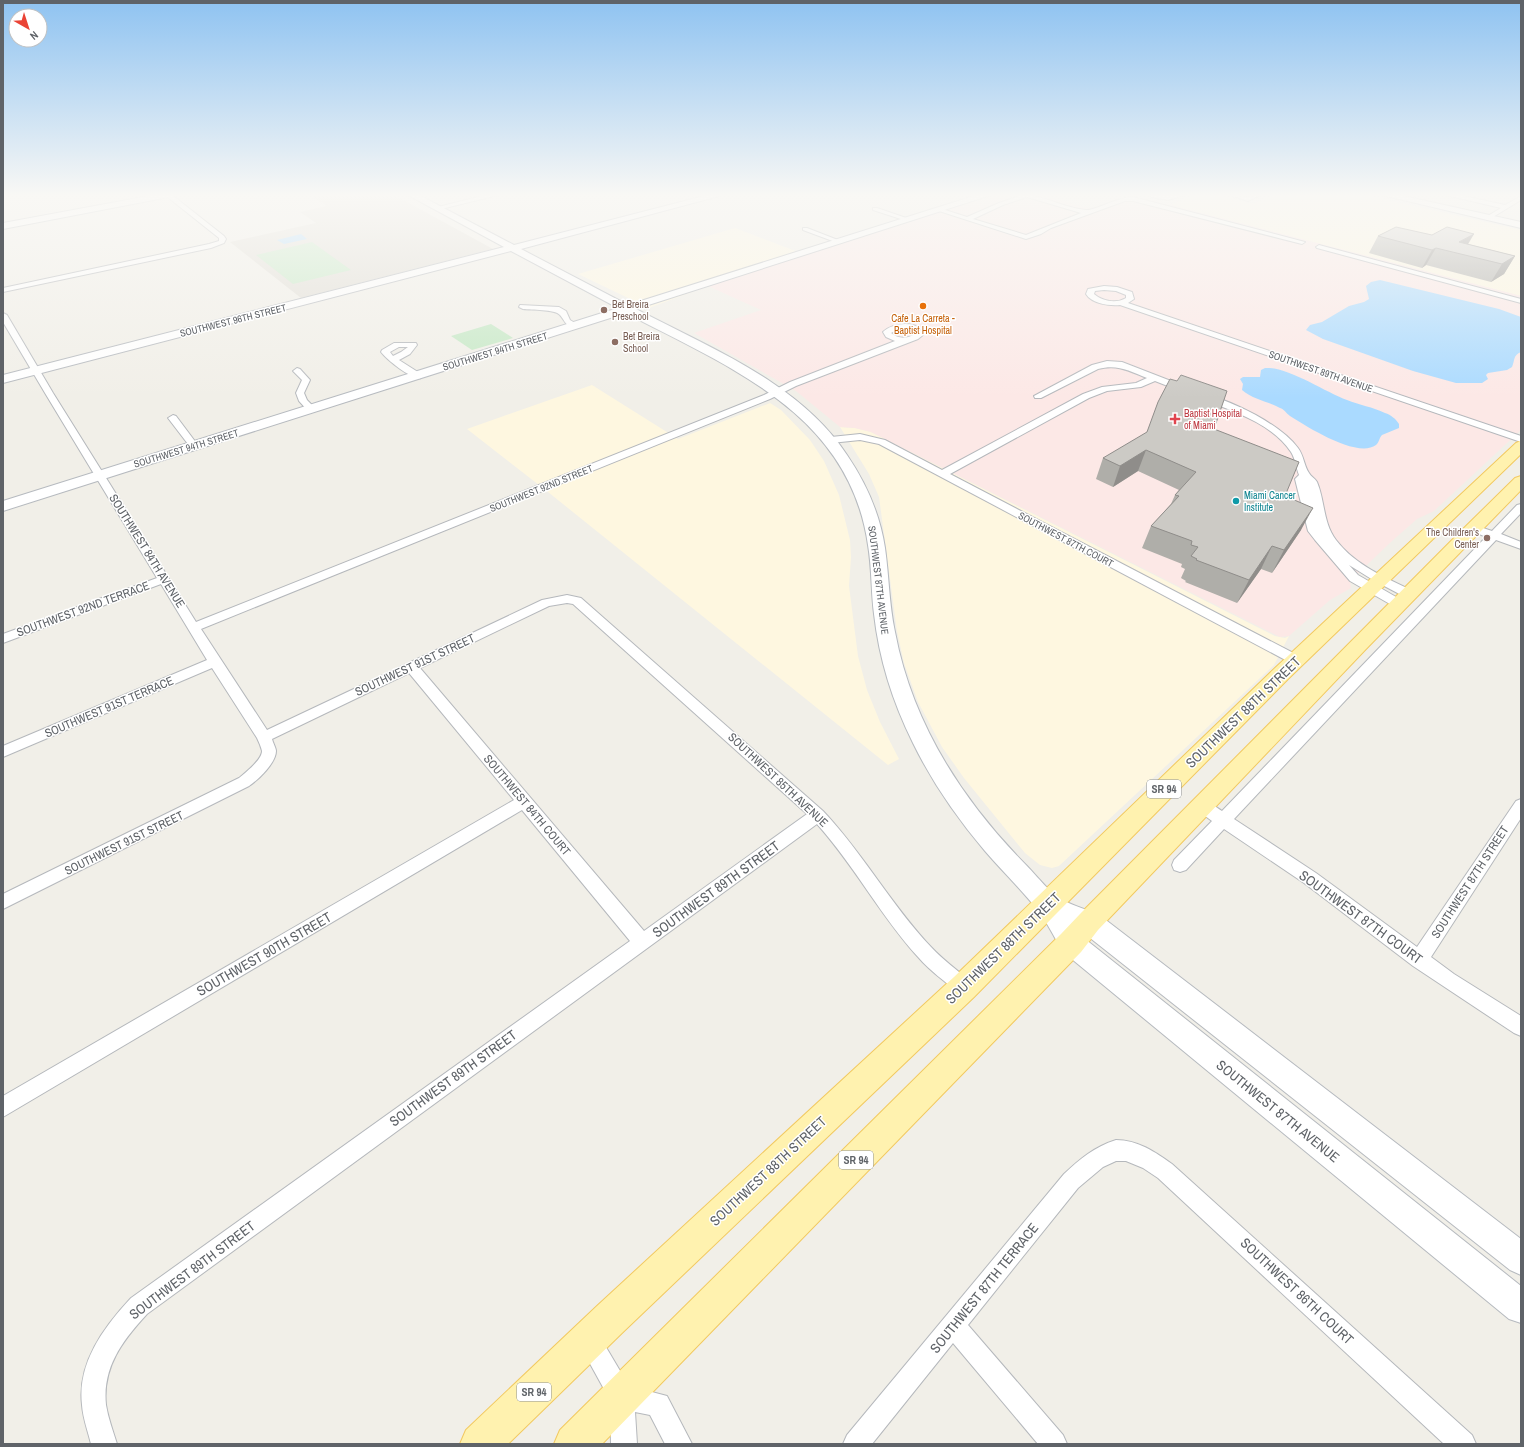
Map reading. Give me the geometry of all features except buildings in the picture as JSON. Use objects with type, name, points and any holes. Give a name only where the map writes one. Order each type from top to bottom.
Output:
[{"type":"main road","name":"SOUTHWEST 88TH STREET","points":[[480,1444],[589,1339],[964,987],[1296,660],[1521,446]]},
{"type":"main road","name":"SR 94","points":[[574,1444],[1080,932],[1302,702],[1521,480]]},
{"type":"main road","points":[[1447,517],[1474,528]]},
{"type":"street","points":[[3,290],[134,263]]},
{"type":"street","name":"SOUTHWEST 96TH STREET","points":[[3,379],[461,263]]},
{"type":"street","name":"SOUTHWEST 87TH AVENUE","points":[[540,263],[739,368],[778,391],[807,415],[831,440],[850,469],[867,506],[874,534],[887,641],[904,698],[918,734],[936,768],[966,813],[990,842],[1048,904],[1521,1306]]},
{"type":"street","name":"SOUTHWEST 94TH STREET","points":[[3,506],[775,263]]},
{"type":"street","points":[[1381,263],[1521,301]]},
{"type":"street","points":[[1458,283],[1475,285],[1521,297]]},
{"type":"street","name":"SOUTHWEST 89TH AVENUE","points":[[1351,372],[1130,299],[1129,294],[1120,290],[1107,288],[1093,290],[1091,296],[1100,301],[1121,303],[1521,439]]},
{"type":"street","points":[[1121,303],[1130,299]]},
{"type":"street","points":[[523,307],[556,309],[562,312],[567,320],[576,326]]},
{"type":"street","name":"SOUTHWEST 84TH AVENUE","points":[[3,316],[7,330],[36,371],[195,627],[215,662],[264,737],[269,751],[267,758],[253,776],[244,782]]},
{"type":"street","points":[[895,327],[905,327],[919,333],[917,337],[908,339],[889,336],[887,332],[895,327]]},
{"type":"street","points":[[886,347],[893,337]]},
{"type":"street","name":"SOUTHWEST 92ND STREET","points":[[195,627],[908,339]]},
{"type":"street","points":[[392,359],[418,376]]},
{"type":"street","points":[[1038,396],[1102,364],[1120,364],[1243,412],[1269,426],[1294,449],[1300,461],[1305,475],[1300,479],[1314,531],[1323,544],[1358,580],[1376,585],[1404,599]]},
{"type":"street","points":[[297,371],[306,380],[300,393],[303,401],[311,409]]},
{"type":"street","points":[[942,474],[1086,396],[1105,389],[1138,385],[1154,378]]},
{"type":"street","points":[[173,418],[194,446]]},
{"type":"street","name":"SOUTHWEST 87TH COURT","points":[[831,440],[853,437],[875,440],[1296,660]]},
{"type":"street","points":[[1180,865],[1521,507]]},
{"type":"street","points":[[1474,528],[1521,546]]},
{"type":"street","name":"SOUTHWEST 92ND TERRACE","points":[[3,639],[164,579]]},
{"type":"street","name":"SOUTHWEST 91ST STREET","points":[[264,737],[546,603],[567,599]]},
{"type":"street","name":"SOUTHWEST 85TH AVENUE","points":[[567,599],[580,603],[818,816],[844,845],[886,905],[922,949],[964,987]]},
{"type":"street","name":"SOUTHWEST 91ST TERRACE","points":[[3,752],[215,662]]},
{"type":"street","name":"SOUTHWEST 84TH COURT","points":[[411,667],[642,942]]},
{"type":"street","name":"SOUTHWEST 91ST STREET","points":[[3,902],[244,782]]},
{"type":"street","name":"SOUTHWEST 90TH STREET","points":[[3,1107],[525,801]]},
{"type":"street","name":"SOUTHWEST 87TH STREET","points":[[1419,960],[1521,804]]},
{"type":"street","name":"SOUTHWEST 87TH COURT","points":[[1202,806],[1310,878],[1419,960],[1521,1027]]},
{"type":"street","name":"SOUTHWEST 89TH STREET","points":[[104,1444],[94,1404],[95,1381],[103,1355],[110,1339],[139,1306],[818,816]]},
{"type":"street","name":"SOUTHWEST 87TH AVENUE","points":[[1080,932],[1521,1259]]},
{"type":"street","name":"SOUTHWEST 87TH TERRACE","points":[[856,1444],[1071,1181],[1099,1156],[1111,1150],[1123,1150]]},
{"type":"street","name":"SOUTHWEST 86TH COURT","points":[[1123,1150],[1142,1156],[1165,1171],[1463,1444]]},
{"type":"street","points":[[954,1326],[1054,1444]]},
{"type":"street","points":[[589,1339],[622,1396],[624,1444]]},
{"type":"street","points":[[622,1396],[658,1405],[679,1444]]},
{"type":"shaded area","points":[[256,263],[440,263],[301,298]]},
{"type":"shaded area","points":[[617,263],[782,263],[708,286],[649,308],[578,274]]},
{"type":"shaded area","name":"Baptist Hospital of Miami","points":[[781,263],[1392,263],[1521,296],[1521,430],[1434,511],[1417,519],[1392,541],[1350,581],[1351,588],[1330,600],[1289,636],[1280,637],[871,432],[855,428],[840,427],[796,391],[694,333],[761,310],[708,286]]},
{"type":"shaded area","points":[[1392,263],[1521,263],[1521,296]]},
{"type":"shaded area","points":[[592,385],[678,439],[770,403],[781,410],[810,440],[824,461],[839,495],[850,540],[851,557],[849,586],[858,656],[867,690],[880,722],[899,759],[888,765],[548,492],[467,429]]},
{"type":"shaded area","points":[[840,427],[855,428],[871,432],[1275,636],[1285,638],[1289,636],[1274,665],[1059,866],[1052,868],[1040,865],[1025,853],[964,778],[942,747],[918,702],[904,663],[897,631],[879,497],[869,474]]},
{"type":"green space","points":[[266,263],[341,263],[351,270],[293,284]]},
{"type":"green space","points":[[491,324],[513,338],[472,350],[451,336]]},
{"type":"water","points":[[1380,280],[1499,309],[1521,317],[1521,352],[1515,356],[1512,367],[1507,370],[1488,373],[1486,375],[1488,379],[1482,383],[1456,383],[1413,371],[1323,339],[1306,330],[1310,325],[1322,322],[1349,306],[1369,299],[1366,286],[1371,282]]},
{"type":"water","points":[[1265,368],[1274,368],[1295,375],[1347,400],[1376,409],[1396,420],[1399,424],[1399,428],[1382,435],[1376,445],[1368,448],[1357,448],[1332,440],[1290,416],[1284,410],[1251,396],[1242,390],[1243,384],[1240,379],[1243,377],[1260,377],[1261,370]]},
{"type":"place","name":"Cafe La Carreta - Baptist Hospital","points":[[923,306]]},
{"type":"place","name":"Bet Breira Preschool","points":[[604,310]]},
{"type":"place","name":"Bet Breira School","points":[[615,342]]},
{"type":"place","name":"Baptist Hospital of Miami","points":[[1175,419]]},
{"type":"place","name":"Miami Cancer Institute","points":[[1236,501]]},
{"type":"place","name":"The Children's Center","points":[[1487,538]]}]
